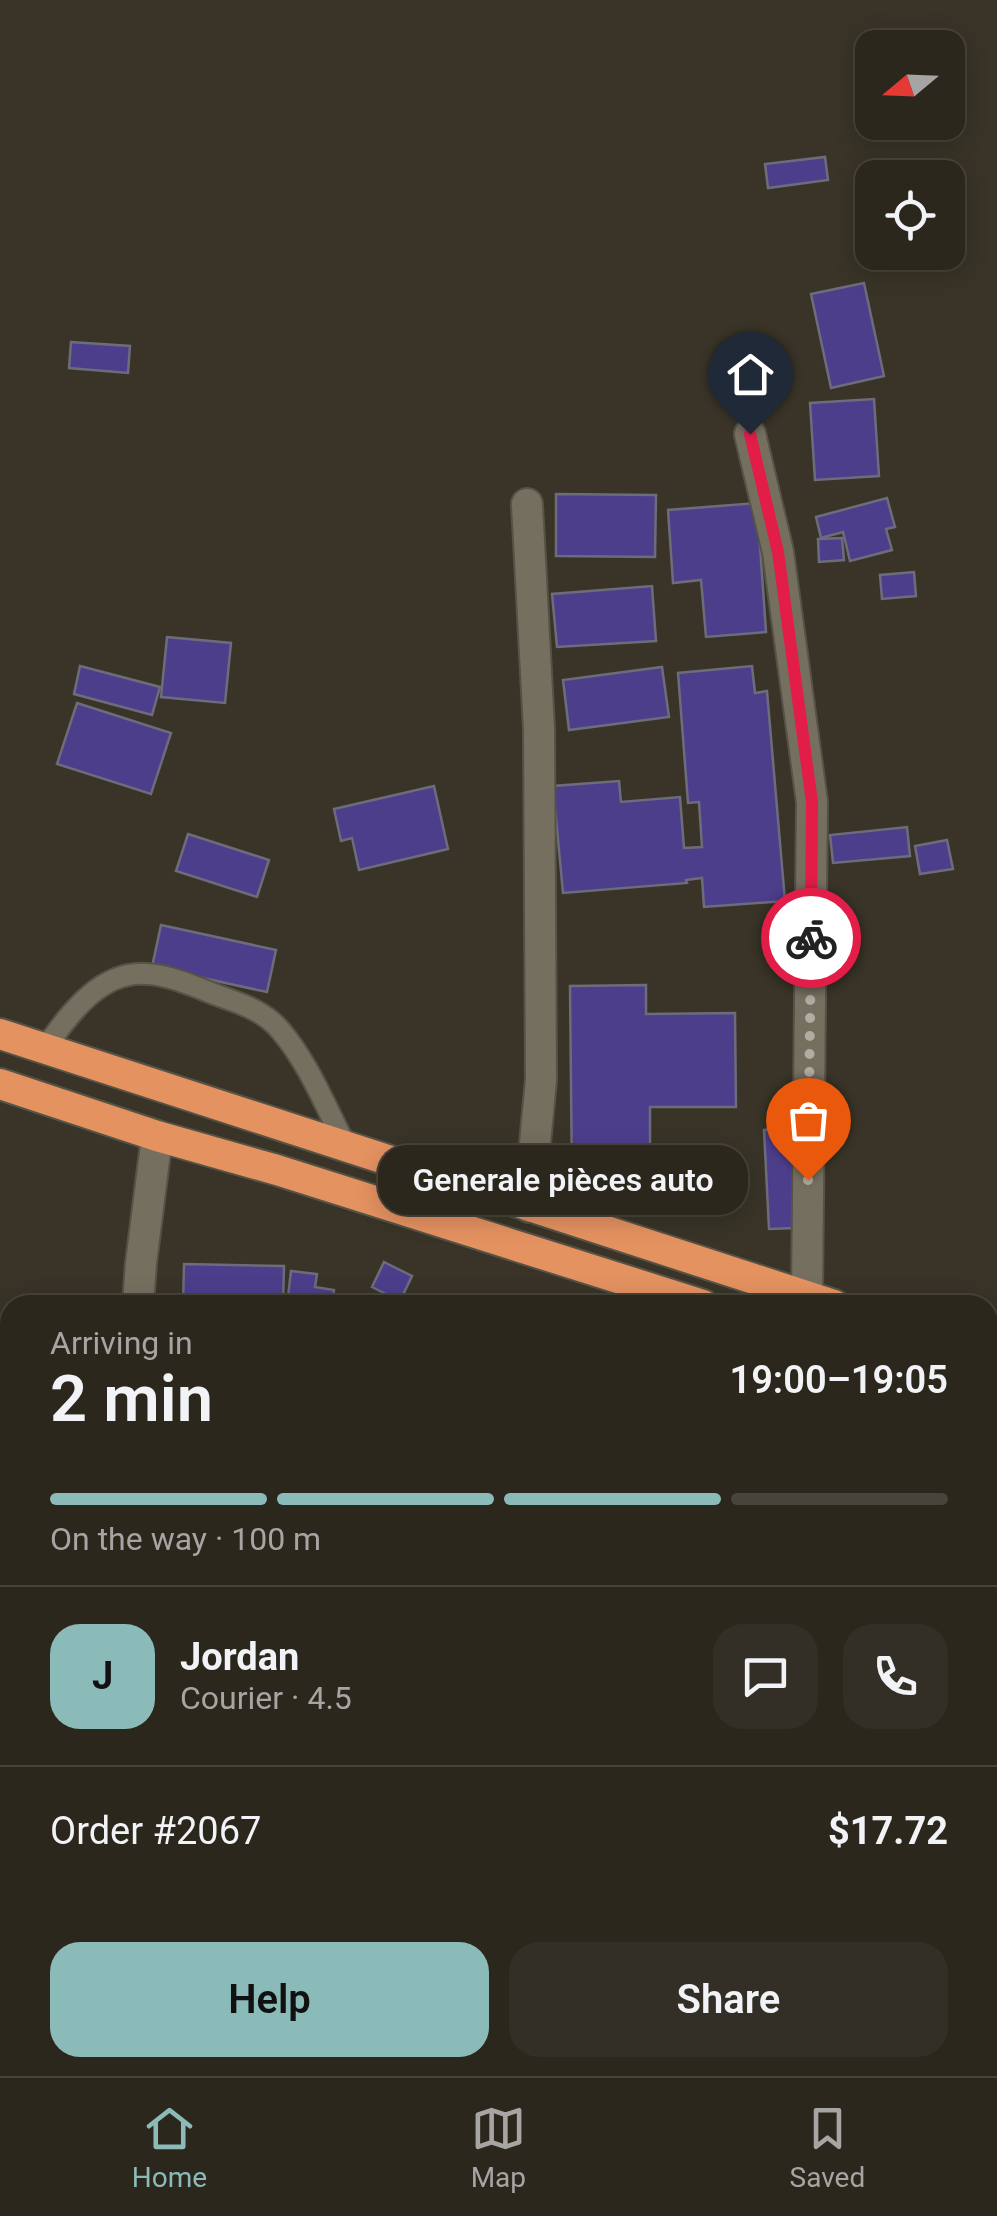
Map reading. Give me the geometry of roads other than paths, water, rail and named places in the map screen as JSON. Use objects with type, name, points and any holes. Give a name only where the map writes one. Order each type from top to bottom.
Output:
[{"type":"highway","points":[[0,1034],[801,1295]]},
{"type":"highway","points":[[0,1084],[672,1295]]},
{"type":"street","points":[[750,434],[778,552],[812,802],[820,1295]]},
{"type":"street","points":[[527,504],[539,730],[541,1060],[529,1207]]},
{"type":"street","points":[[139,1295],[157,1136]]},
{"type":"lane","points":[[44,1048],[74,1008],[96,990],[122,977],[146,974],[189,985],[257,1010],[280,1029],[346,1146]]},
{"type":"place","name":"Generale pièces auto","points":[[808,1180]]}]
